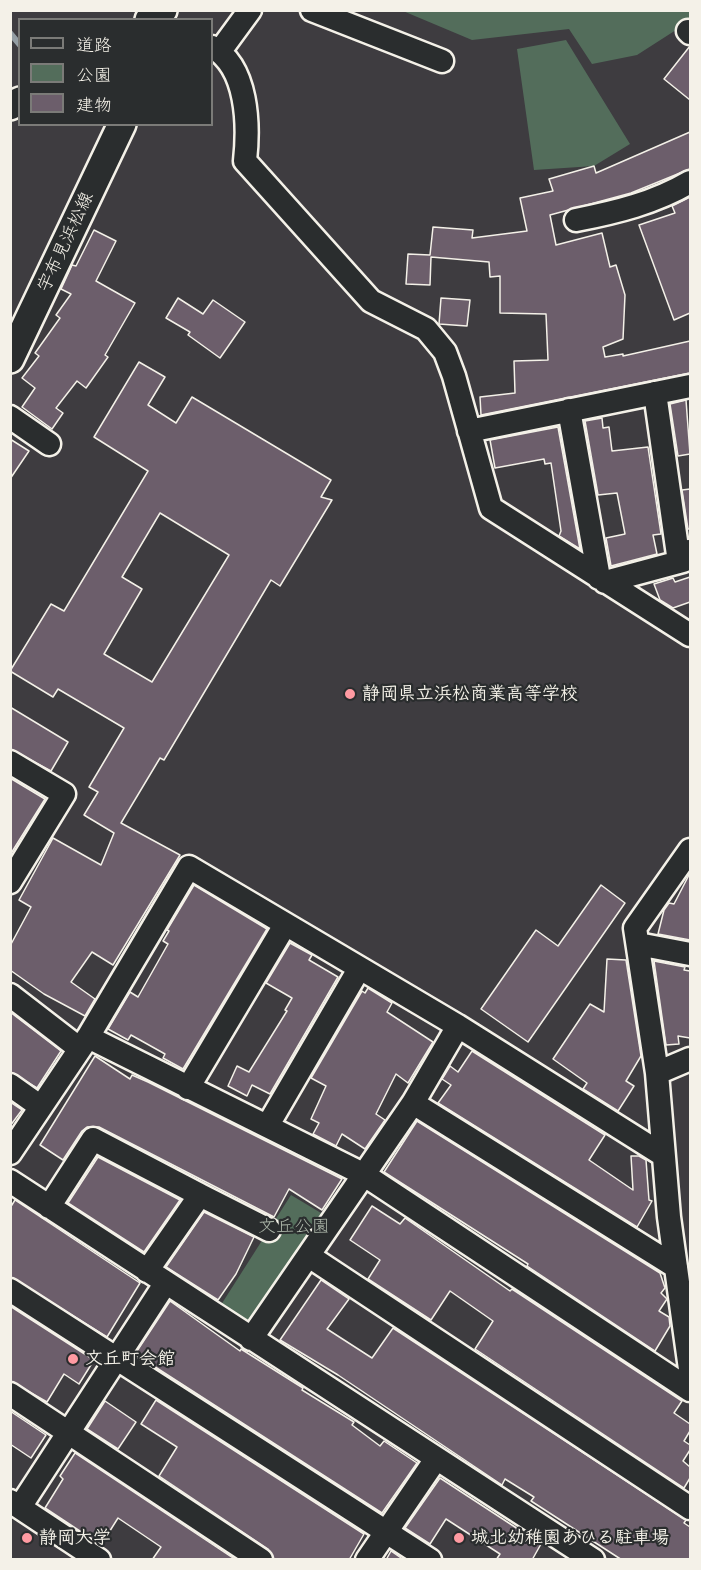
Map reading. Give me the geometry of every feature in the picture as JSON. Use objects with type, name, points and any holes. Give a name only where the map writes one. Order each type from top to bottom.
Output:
[{"type":"main road","name":"宇布見浜松線","points":[[10,359],[121,126]]},
{"type":"street","points":[[250,10],[216,49],[232,67],[243,98],[248,132],[245,161],[371,301],[426,329],[445,352],[454,376],[491,508],[690,635]]},
{"type":"street","points":[[312,10],[442,61]]},
{"type":"street","points":[[576,220],[625,210],[666,196],[690,182]]},
{"type":"street","points":[[469,431],[690,386]]},
{"type":"street","points":[[602,580],[685,554],[655,393]]},
{"type":"street","points":[[569,410],[602,580]]},
{"type":"street","points":[[10,417],[49,444]]},
{"type":"street","points":[[10,762],[64,794],[12,877]]},
{"type":"street","points":[[690,850],[635,928],[657,1073],[663,1155],[690,1370]]},
{"type":"street","points":[[10,1153],[84,1043],[189,867],[458,1026],[663,1155]]},
{"type":"street","points":[[188,1088],[285,925]]},
{"type":"street","points":[[638,944],[690,954]]},
{"type":"street","points":[[268,1125],[359,969]]},
{"type":"street","points":[[10,995],[84,1043],[188,1088],[232,1111],[268,1125],[363,1174],[690,1390]]},
{"type":"street","points":[[251,1339],[413,1103],[458,1026]]},
{"type":"street","points":[[657,1073],[690,1059]]},
{"type":"street","points":[[10,1085],[41,1107]]},
{"type":"street","points":[[413,1103],[676,1267]]},
{"type":"street","points":[[49,1208],[93,1139],[269,1230]]},
{"type":"street","points":[[10,1182],[592,1560]]},
{"type":"street","points":[[99,1560],[15,1504],[117,1358],[200,1195]]},
{"type":"street","points":[[309,1256],[690,1508]]},
{"type":"street","points":[[10,1290],[430,1560]]},
{"type":"street","points":[[10,1394],[261,1560]]},
{"type":"street","points":[[367,1560],[436,1459]]},
{"type":"green space","points":[[690,10],[690,21],[637,55],[592,64],[569,29],[472,40],[403,11]]},
{"type":"green space","points":[[566,40],[630,144],[594,166],[534,170],[517,49]]},
{"type":"green space","name":"文丘公園","points":[[291,1195],[326,1216],[253,1327],[219,1308]]},
{"type":"building","points":[[690,46],[690,100],[664,79]]},
{"type":"building","points":[[690,132],[690,169],[631,193],[550,215],[556,245],[602,233],[610,267],[616,265],[625,295],[623,339],[603,347],[605,357],[623,354],[623,356],[690,341],[690,373],[481,415],[480,397],[515,393],[514,361],[548,360],[546,314],[500,313],[500,276],[490,277],[489,262],[431,257],[430,285],[406,284],[408,254],[430,255],[433,227],[473,230],[472,238],[527,231],[520,198],[553,191],[549,179],[594,166],[596,173]]},
{"type":"building","points":[[690,197],[690,313],[674,320],[639,225],[675,213],[672,206]]},
{"type":"building","points":[[94,230],[116,241],[96,281],[135,303],[105,355],[108,357],[86,388],[77,381],[56,408],[63,413],[52,429],[22,407],[35,388],[22,378],[39,356],[35,353],[60,318],[56,315],[71,294],[61,289],[72,265],[76,266]]},
{"type":"building","points":[[178,298],[203,314],[213,300],[245,322],[220,358],[188,335],[190,332],[166,318]]},
{"type":"building","points":[[441,298],[470,300],[467,326],[439,324]]},
{"type":"building","points":[[139,362],[165,377],[148,405],[176,423],[192,397],[331,480],[321,497],[332,500],[280,586],[271,580],[164,760],[160,758],[121,823],[180,855],[113,965],[92,952],[71,982],[95,999],[85,1016],[44,994],[10,970],[10,946],[31,907],[19,900],[53,838],[101,865],[114,833],[84,815],[98,792],[89,787],[124,728],[58,689],[53,697],[10,671],[51,604],[64,611],[148,471],[94,437]],"holes":[[[160,513],[229,555],[152,682],[104,654],[142,589],[122,577]]]},
{"type":"building","points":[[686,400],[690,454],[678,456],[670,404]]},
{"type":"building","points":[[602,418],[603,428],[609,427],[612,451],[648,447],[661,534],[653,535],[657,554],[611,566],[606,538],[625,534],[617,493],[598,495],[585,421]]},
{"type":"building","points":[[558,427],[580,549],[559,536],[561,531],[551,463],[545,464],[544,459],[495,468],[490,440]]},
{"type":"building","points":[[10,439],[29,451],[10,479]]},
{"type":"building","points":[[690,489],[690,529],[688,529],[682,490]]},
{"type":"building","points":[[690,577],[690,602],[673,608],[660,600],[654,584],[673,578],[675,582]]},
{"type":"building","points":[[10,707],[68,742],[51,771],[10,749]]},
{"type":"building","points":[[10,778],[45,799],[10,855]]},
{"type":"building","points":[[690,873],[690,940],[658,934],[664,910],[669,903],[674,904]]},
{"type":"building","points":[[194,885],[267,929],[183,1069],[163,1058],[165,1054],[131,1035],[128,1040],[108,1029],[130,992],[138,997],[168,944],[163,941],[169,931],[167,930]]},
{"type":"building","points":[[601,885],[625,903],[528,1042],[481,1009],[536,930],[558,946]]},
{"type":"building","points":[[290,943],[312,955],[309,960],[338,977],[270,1094],[252,1085],[247,1096],[228,1086],[237,1066],[249,1072],[287,1011],[285,1010],[292,998],[266,983]]},
{"type":"building","points":[[607,959],[626,960],[641,1056],[626,1081],[634,1086],[618,1111],[583,1089],[587,1083],[553,1059],[590,1004],[604,1012]]},
{"type":"building","points":[[654,961],[685,967],[684,970],[690,971],[690,1038],[678,1036],[679,1044],[666,1045]]},
{"type":"building","points":[[368,988],[392,1003],[387,1012],[433,1042],[408,1083],[396,1074],[376,1114],[385,1120],[365,1149],[342,1134],[336,1146],[313,1134],[319,1123],[311,1119],[326,1086],[311,1078],[362,991],[365,993]]},
{"type":"building","points":[[10,1012],[61,1051],[37,1088],[10,1072]]},
{"type":"building","points":[[472,1051],[605,1135],[589,1160],[633,1190],[631,1156],[639,1156],[646,1160],[649,1200],[652,1201],[637,1227],[438,1103],[451,1085],[442,1079],[450,1066],[458,1072]]},
{"type":"building","points":[[95,1056],[130,1079],[132,1075],[148,1082],[342,1179],[322,1210],[289,1189],[274,1217],[99,1127],[87,1127],[82,1131],[63,1160],[40,1145]]},
{"type":"building","points":[[10,1102],[22,1110],[10,1126]]},
{"type":"building","points":[[417,1121],[660,1273],[665,1288],[661,1293],[667,1299],[659,1311],[669,1317],[670,1326],[655,1351],[527,1266],[528,1264],[384,1172]]},
{"type":"building","points":[[98,1157],[180,1200],[144,1252],[68,1203]]},
{"type":"building","points":[[15,1200],[140,1283],[107,1337],[10,1277],[10,1208]]},
{"type":"building","points":[[372,1206],[400,1224],[405,1218],[510,1291],[512,1289],[682,1401],[674,1413],[690,1424],[690,1431],[684,1441],[690,1445],[690,1450],[683,1461],[690,1467],[690,1478],[684,1488],[475,1349],[493,1321],[450,1291],[431,1320],[368,1279],[380,1260],[350,1240]]},
{"type":"building","points":[[204,1212],[254,1237],[236,1274],[218,1300],[166,1267]]},
{"type":"building","points":[[321,1280],[349,1299],[327,1329],[372,1358],[393,1328],[686,1520],[684,1523],[690,1527],[690,1560],[622,1560],[531,1501],[534,1497],[505,1479],[502,1485],[338,1375],[280,1340]]},
{"type":"building","points":[[170,1301],[240,1351],[241,1349],[354,1422],[352,1425],[380,1446],[384,1441],[417,1463],[382,1513],[135,1354]]},
{"type":"building","points":[[10,1306],[94,1360],[79,1384],[64,1374],[47,1402],[10,1381]]},
{"type":"building","points":[[156,1400],[364,1534],[349,1560],[274,1560],[268,1549],[159,1476],[177,1447],[141,1424]]},
{"type":"building","points":[[105,1401],[136,1422],[118,1449],[87,1429]]},
{"type":"building","points":[[10,1411],[46,1435],[31,1458],[10,1444]]},
{"type":"building","points":[[75,1453],[236,1560],[152,1560],[161,1547],[118,1518],[101,1545],[45,1508],[63,1479],[60,1476]]},
{"type":"building","points":[[440,1478],[541,1544],[532,1560],[496,1560],[500,1554],[446,1519],[430,1544],[405,1528]]},
{"type":"building","points":[[391,1551],[404,1560],[386,1560]]},
{"type":"waterway","points":[[10,33],[18,43]]},
{"type":"place","name":"静岡県立浜松商業高等学校","points":[[350,694]]},
{"type":"place","name":"文丘町会館","points":[[73,1359]]},
{"type":"place","name":"静岡大学","points":[[27,1538]]},
{"type":"place","name":"城北幼稚園あひる駐車場","points":[[459,1538]]}]
